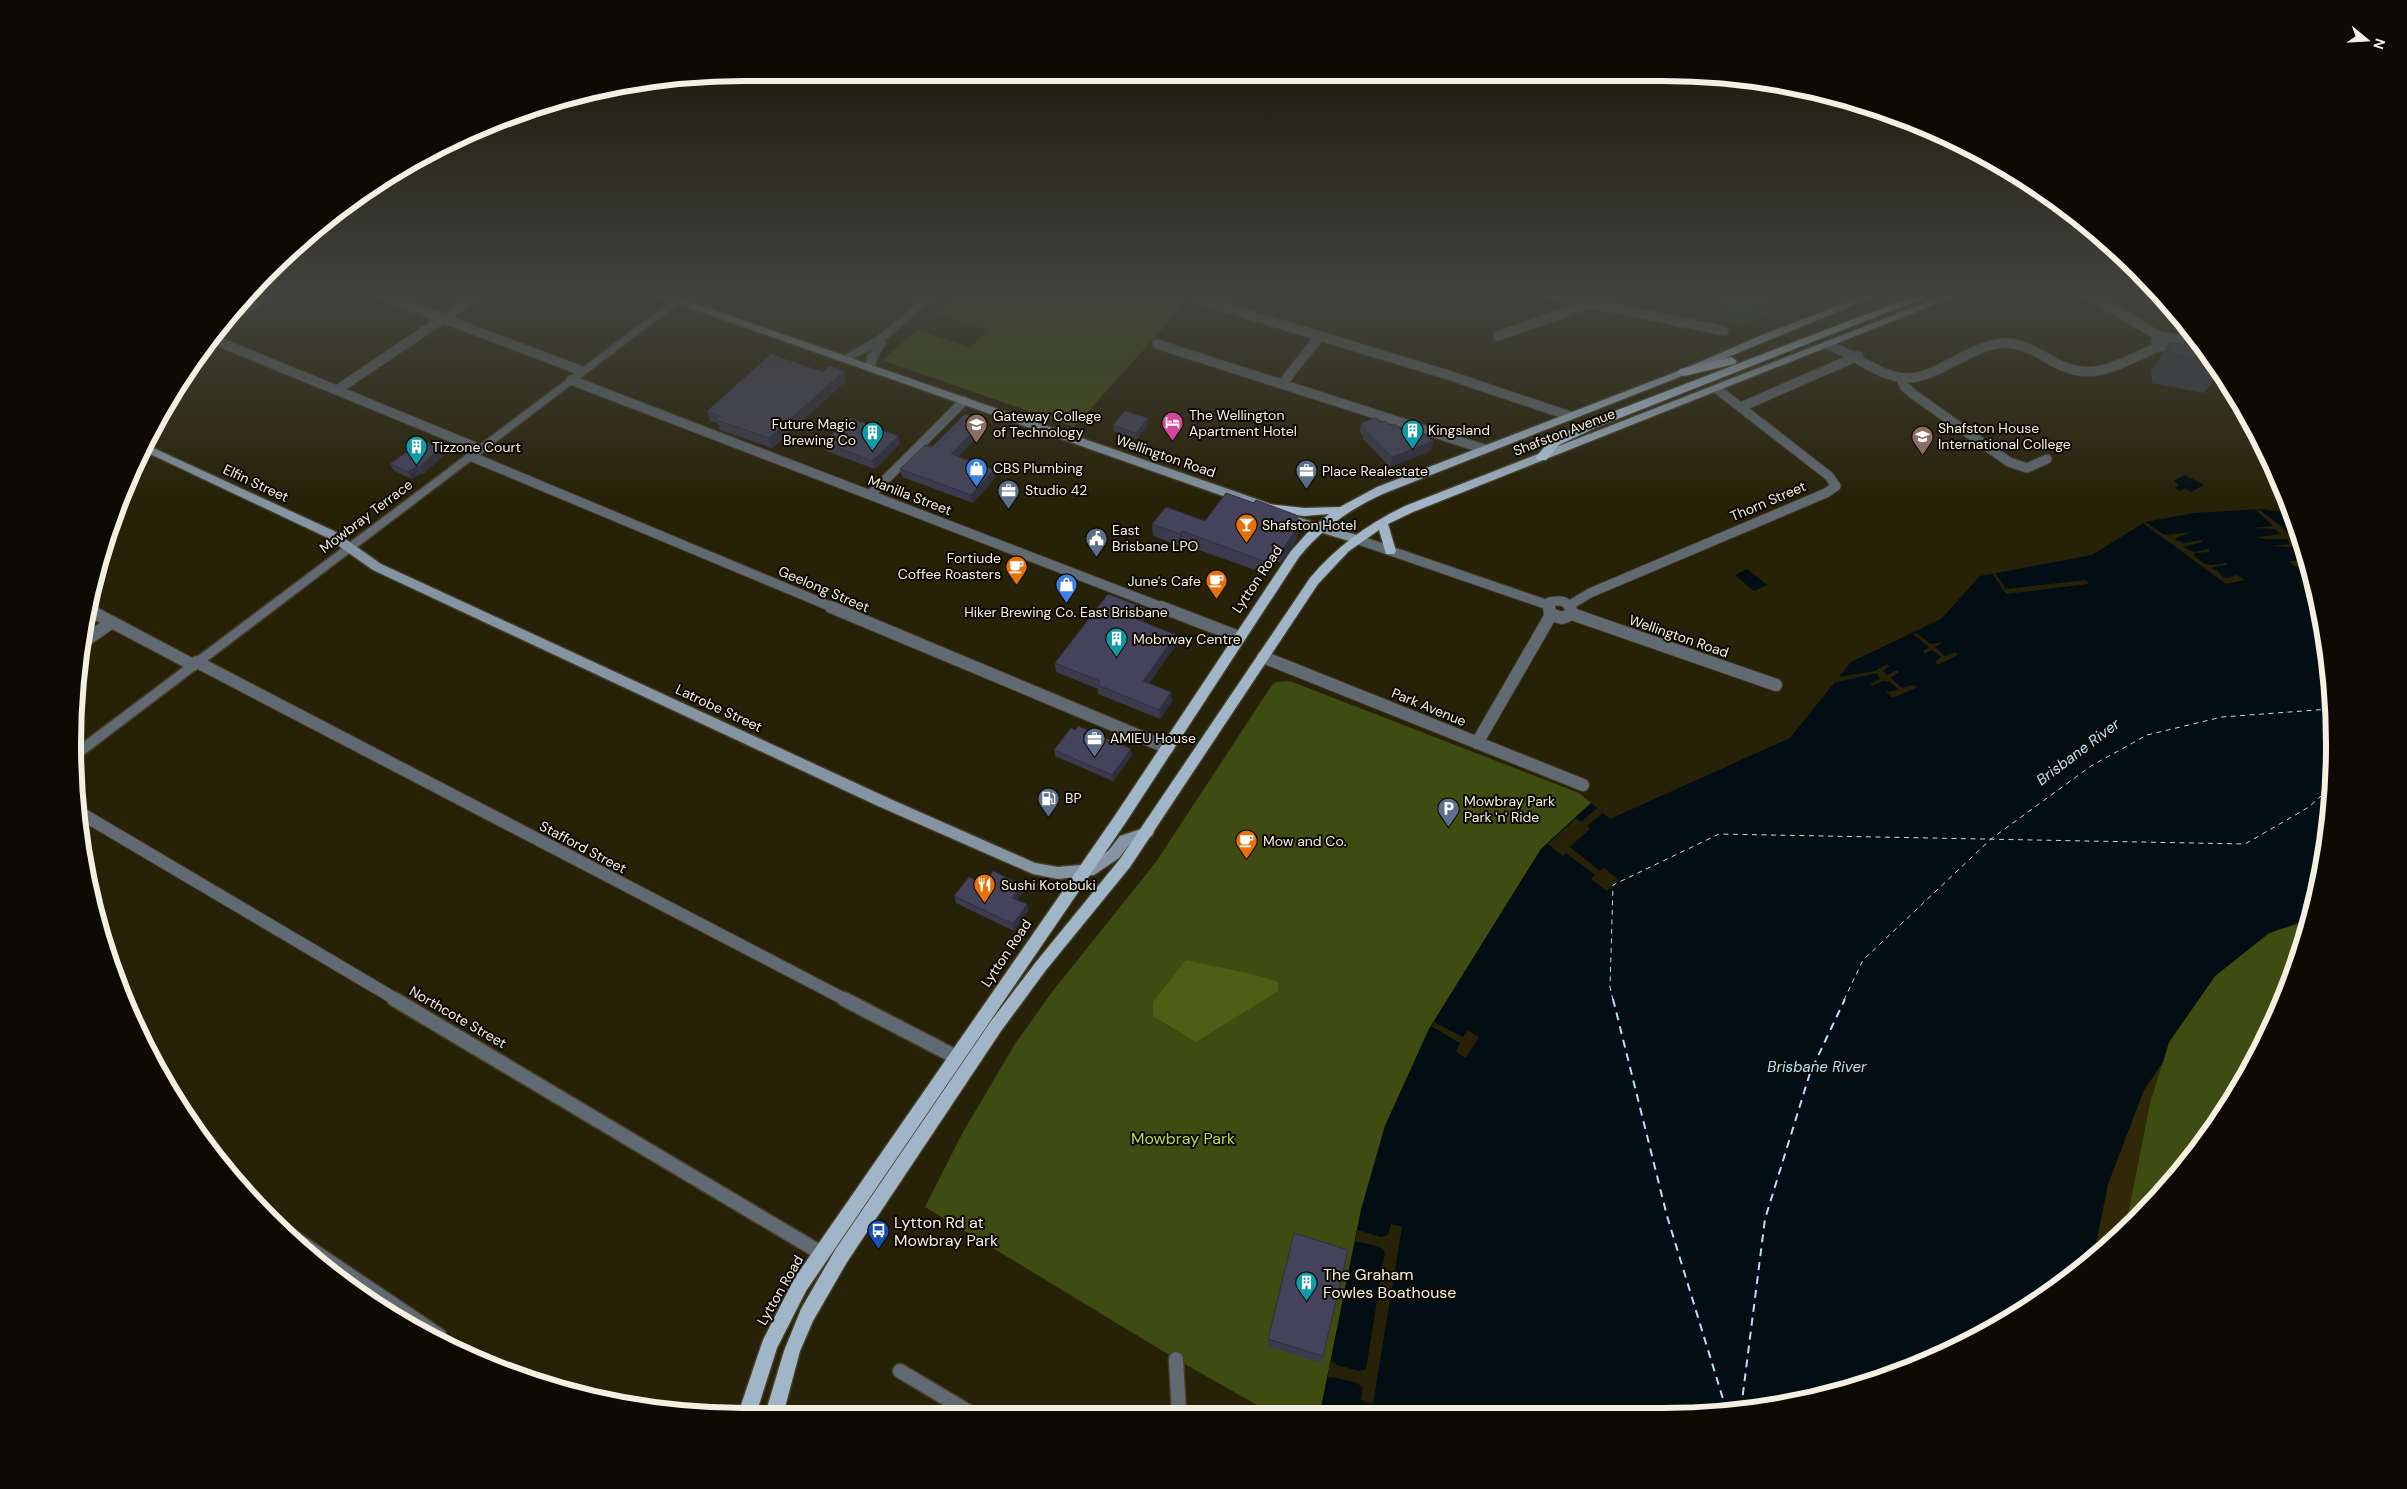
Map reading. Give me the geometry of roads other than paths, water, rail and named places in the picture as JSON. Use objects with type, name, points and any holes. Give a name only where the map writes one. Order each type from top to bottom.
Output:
[{"type":"highway","points":[[1684,372],[1717,364]]},
{"type":"highway","points":[[1542,457],[1555,442],[1593,424],[1746,364]]},
{"type":"main road","name":"Wellington Road","points":[[861,364],[1264,506],[1282,517],[1356,539]]},
{"type":"main road","name":"Shafston Avenue","points":[[1318,528],[1341,510],[1381,490],[1701,364]]},
{"type":"main road","name":"Shafston Avenue","points":[[1356,539],[1382,522],[1779,364]]},
{"type":"main road","name":"Elfin Street","points":[[150,451],[330,534],[350,547]]},
{"type":"main road","points":[[1264,506],[1304,512],[1341,510]]},
{"type":"main road","points":[[1382,522],[1390,551]]},
{"type":"main road","name":"Lytton Road","points":[[749,1408],[759,1373],[779,1324],[792,1298],[821,1253],[1168,748],[1294,554],[1318,528]]},
{"type":"main road","points":[[776,1408],[792,1351],[807,1315],[837,1263],[1001,1020],[1041,966],[1120,870],[1147,832],[1323,569],[1356,539]]},
{"type":"main road","name":"Latrobe Street","points":[[350,547],[377,567],[883,802],[1033,868],[1058,873],[1084,872]]},
{"type":"main road","points":[[1084,872],[1094,869],[1109,860],[1125,840],[1147,832]]},
{"type":"street","points":[[274,364],[480,449]]},
{"type":"street","points":[[337,390],[374,364]]},
{"type":"street","points":[[565,364],[582,371]]},
{"type":"street","name":"Mowbray Terrace","points":[[81,750],[591,364]]},
{"type":"street","points":[[1221,364],[1484,449]]},
{"type":"street","points":[[1282,384],[1297,364]]},
{"type":"street","points":[[1409,364],[1570,416]]},
{"type":"street","points":[[1741,406],[1838,364]]},
{"type":"street","points":[[1871,364],[1886,374],[1902,379],[1917,377],[1948,364]]},
{"type":"street","points":[[2061,364],[2085,373],[2099,371],[2112,364]]},
{"type":"street","points":[[1902,379],[1905,387],[1913,394],[2010,462],[2027,468],[2047,460]]},
{"type":"street","name":"Manilla Street","points":[[571,380],[1239,637]]},
{"type":"street","name":"Thorn Street","points":[[1571,610],[1590,594],[1832,490],[1836,486],[1834,481],[1717,389]]},
{"type":"street","points":[[871,494],[964,402]]},
{"type":"street","name":"Geelong Street","points":[[470,456],[1168,748]]},
{"type":"street","name":"Wellington Road","points":[[1356,539],[1550,610]]},
{"type":"street","points":[[1477,743],[1550,610],[1553,601],[1559,600],[1571,610],[1562,618],[1550,610]]},
{"type":"street","name":"Wellington Road","points":[[1571,610],[1776,685]]},
{"type":"street","name":"Stafford Street","points":[[94,613],[956,1057]]},
{"type":"street","points":[[90,637],[112,622]]},
{"type":"street","name":"Park Avenue","points":[[1263,657],[1583,785]]},
{"type":"street","name":"Northcote Street","points":[[86,817],[670,1161],[821,1253]]},
{"type":"street","points":[[333,1264],[410,1317]]},
{"type":"street","points":[[1176,1359],[1179,1408]]},
{"type":"street","points":[[900,1370],[962,1408]]},
{"type":"water","points":[[2185,475],[2204,485],[2191,492],[2185,488],[2180,491],[2175,488],[2179,485],[2174,481]]},
{"type":"water","name":"Brisbane River","points":[[2262,509],[2283,512],[2291,531],[2313,615],[2320,658],[2326,744],[2320,831],[2313,874],[2301,922],[2269,933],[2215,976],[2169,1042],[2163,1062],[2144,1090],[2108,1184],[2095,1247],[2031,1296],[1994,1319],[1956,1339],[1876,1373],[1792,1395],[1749,1402],[1662,1408],[1321,1408],[1361,1210],[1385,1126],[1429,1029],[1541,849],[1591,803],[1610,819],[1790,738],[1851,662],[1941,619],[1980,576],[2092,555],[2145,522],[2194,513]]},
{"type":"water","points":[[1747,569],[1767,585],[1754,591],[1735,575]]},
{"type":"place","name":"The Wellington Apartment Hotel","points":[[1173,442]]},
{"type":"place","name":"Gateway College of Technology","points":[[977,443]]},
{"type":"place","name":"Kingsland","points":[[1412,449]]},
{"type":"place","name":"Future Magic Brewing Co","points":[[872,451]]},
{"type":"place","name":"Shafston House International College","points":[[1922,455]]},
{"type":"place","name":"Tizzone Court","points":[[416,466]]},
{"type":"place","name":"CBS Plumbing","points":[[977,487]]},
{"type":"place","name":"Place Realestate","points":[[1306,490]]},
{"type":"place","name":"Studio 42","points":[[1009,509]]},
{"type":"place","name":"Shafston Hotel","points":[[1246,544]]},
{"type":"place","name":"East Brisbane LPO","points":[[1096,557]]},
{"type":"place","name":"Fortiude Coffee Roasters","points":[[1017,585]]},
{"type":"place","name":"June's Cafe","points":[[1217,600]]},
{"type":"place","name":"Hiker Brewing Co. East Brisbane","points":[[1066,603]]},
{"type":"place","name":"Mobrway Centre","points":[[1117,658]]},
{"type":"place","name":"AMIEU House","points":[[1094,757]]},
{"type":"place","name":"BP","points":[[1049,817]]},
{"type":"place","name":"Mowbray Park Park 'n' Ride","points":[[1448,828]]},
{"type":"place","name":"Mow and Co.","points":[[1247,860]]},
{"type":"place","name":"Sushi Kotobuki","points":[[985,904]]},
{"type":"place","name":"Lytton Rd at Mowbray Park","points":[[878,1250]]},
{"type":"place","name":"The Graham Fowles Boathouse","points":[[1307,1302]]},
{"type":"park label","name":"Mowbray Park","points":[[1183,1138]]}]
